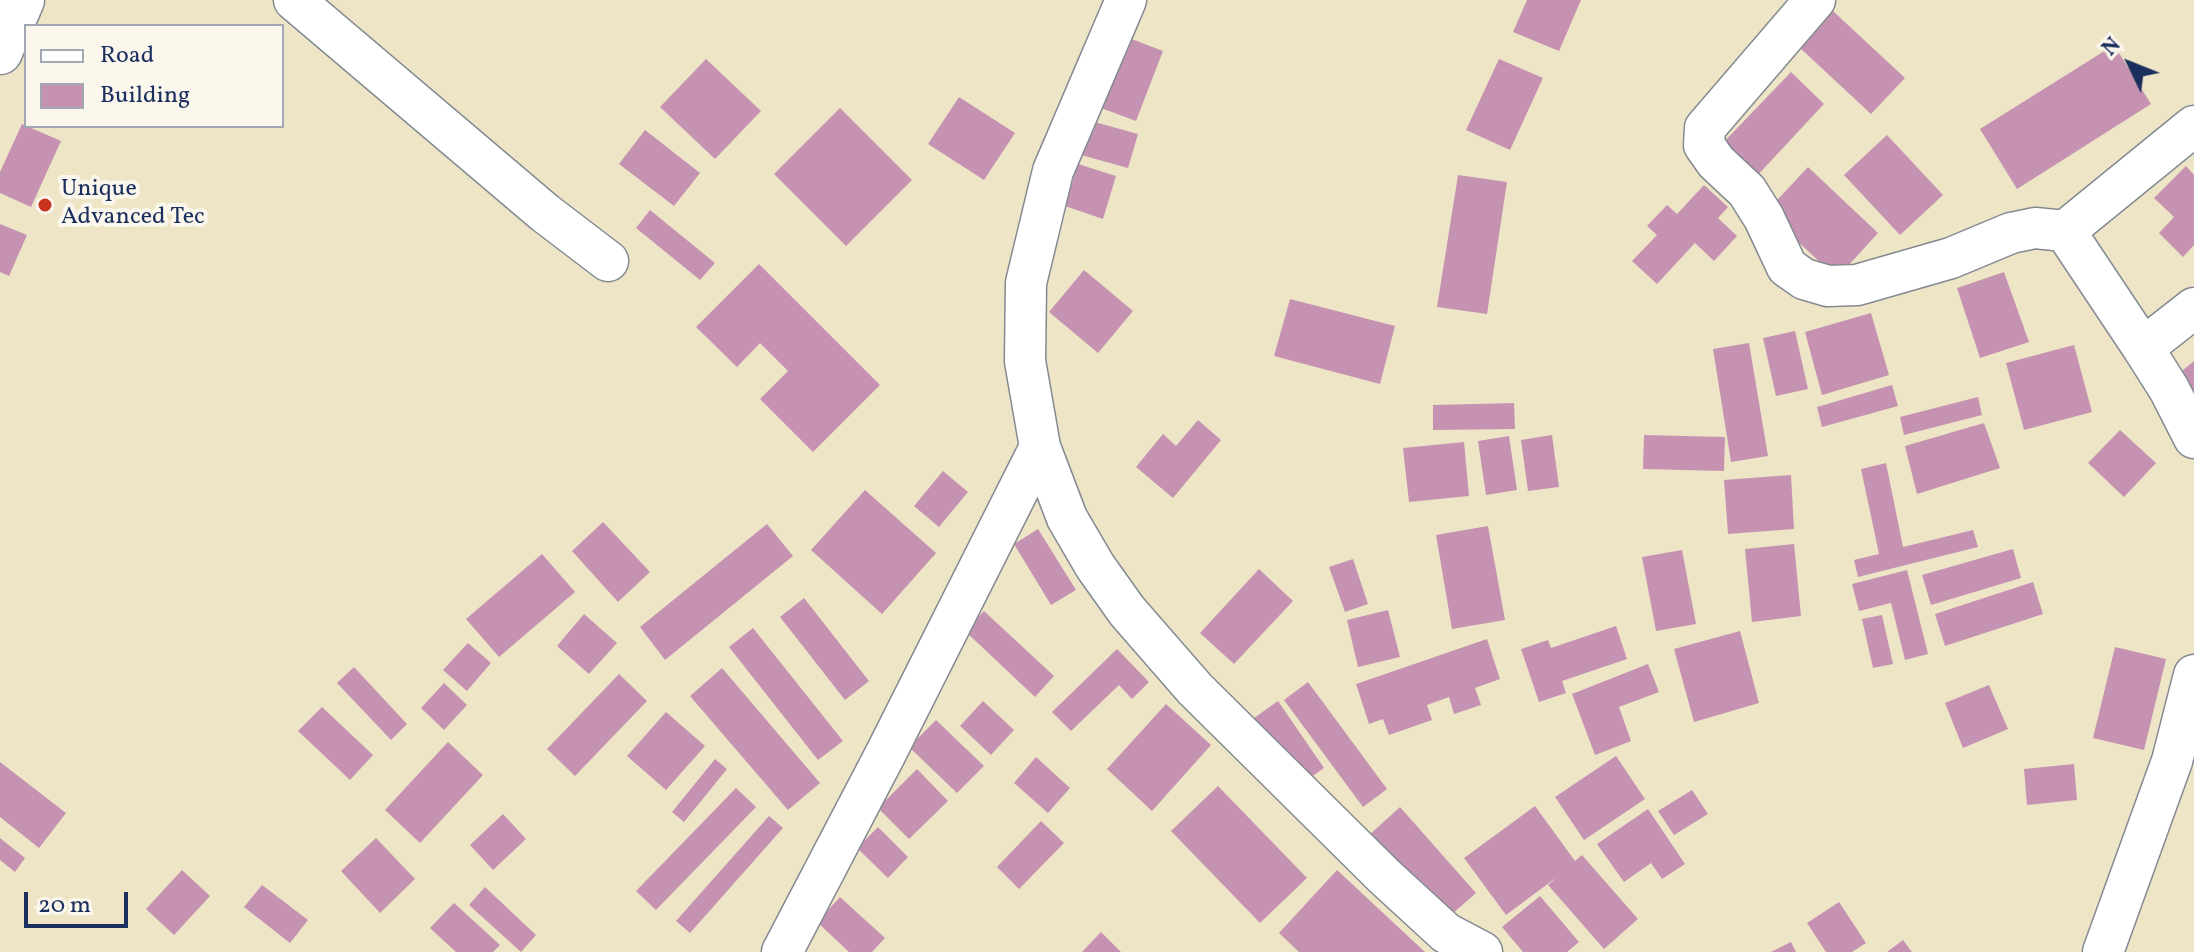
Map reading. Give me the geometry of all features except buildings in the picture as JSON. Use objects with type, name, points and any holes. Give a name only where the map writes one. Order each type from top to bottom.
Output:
[{"type":"main road","points":[[0,52],[22,0]]},
{"type":"street","points":[[294,0],[545,213],[608,261]]},
{"type":"street","points":[[1126,0],[1053,171],[1026,283],[1025,361],[1040,447],[1067,518],[1095,566],[1127,611],[1195,689],[1446,933],[1482,952]]},
{"type":"street","points":[[1815,0],[1705,128],[1704,145],[1716,162],[1747,191],[1764,218],[1787,267],[1804,279],[1828,286],[1857,285],[1951,258],[2011,233],[2035,228],[2065,231],[2194,126]]},
{"type":"street","points":[[2065,231],[2169,389],[2194,438]]},
{"type":"street","points":[[2143,348],[2194,308]]},
{"type":"street","points":[[782,952],[1040,447]]},
{"type":"street","points":[[2103,952],[2172,761],[2194,675]]},
{"type":"place","name":"Unique Advanced Tec","points":[[45,205]]}]
